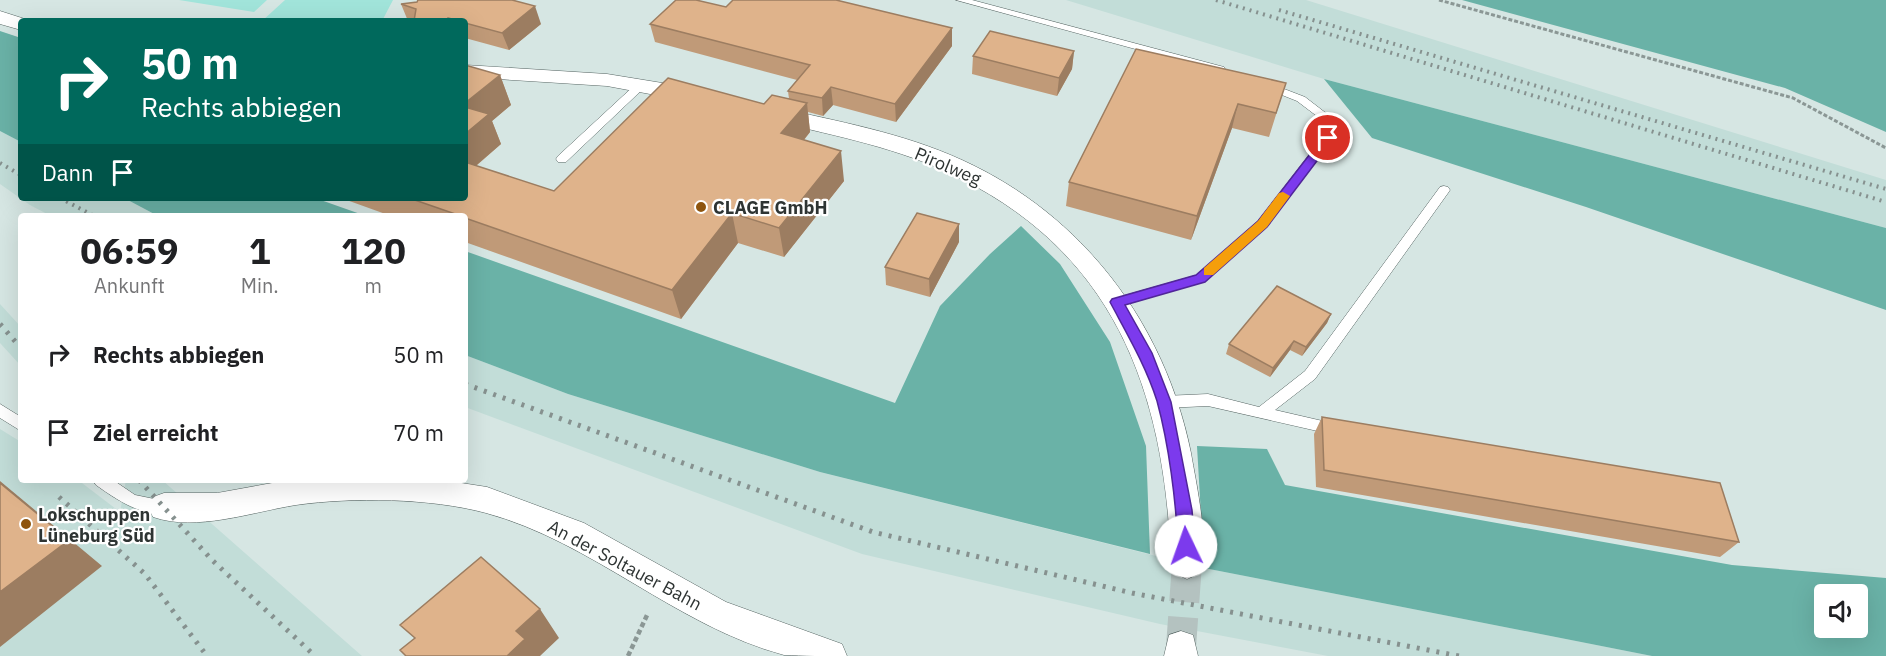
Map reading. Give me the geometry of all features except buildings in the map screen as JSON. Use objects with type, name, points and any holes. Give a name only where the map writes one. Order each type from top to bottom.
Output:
[{"type":"street","points":[[0,17],[18,23]]},
{"type":"street","points":[[468,70],[570,76],[641,85],[718,100]]},
{"type":"street","name":"Pirolweg","points":[[751,108],[900,146],[953,165],[995,186],[1044,223],[1082,259],[1116,302],[1145,353],[1164,402],[1185,510],[1187,564]]},
{"type":"street","name":"An der Soltauer Bahn","points":[[164,507],[217,507],[295,492],[338,487],[413,489],[487,500],[573,533],[716,614],[830,656]]},
{"type":"lane","points":[[961,0],[1233,74]]},
{"type":"lane","points":[[1116,302],[1201,278],[1262,224],[1328,138],[1327,119],[1301,99],[1255,81]]},
{"type":"lane","points":[[562,159],[641,85]]},
{"type":"lane","points":[[1261,413],[1310,375],[1444,190]]},
{"type":"lane","points":[[1164,402],[1208,400],[1350,431]]},
{"type":"lane","points":[[0,410],[18,423]]},
{"type":"lane","name":"An der Soltauer Bahn","points":[[105,483],[131,501],[164,507]]},
{"type":"path","points":[[1440,0],[1810,105],[1886,148]]},
{"type":"path","points":[[628,656],[662,583]]},
{"type":"shaded area","points":[[1066,0],[1306,0],[1886,180],[1886,228],[1324,79]]},
{"type":"shaded area","points":[[0,131],[18,140],[18,197],[0,184]]},
{"type":"shaded area","points":[[24,201],[130,201],[152,213],[45,213]]},
{"type":"shaded area","points":[[0,304],[18,324],[18,363],[0,343]]},
{"type":"shaded area","points":[[468,356],[568,394],[820,472],[1204,568],[1652,656],[1328,656],[1160,624],[862,554],[468,408]]},
{"type":"shaded area","points":[[0,429],[18,440],[18,483],[82,483],[120,512],[125,483],[165,483],[362,656],[0,656]]},
{"type":"green space","points":[[179,0],[267,0],[254,12]]},
{"type":"green space","points":[[285,0],[393,0],[384,18],[265,18]]},
{"type":"green space","points":[[1462,0],[1886,0],[1886,132],[1785,88]]},
{"type":"green space","points":[[0,31],[18,37],[18,140],[0,131]]},
{"type":"green space","points":[[1324,79],[1886,228],[1886,310],[1586,207],[1372,138]]},
{"type":"green space","points":[[130,201],[324,201],[358,213],[152,213]]},
{"type":"green space","points":[[1021,226],[1060,264],[1110,342],[1146,446],[1150,554],[820,472],[568,394],[468,356],[468,252],[895,403],[940,306],[990,254]]},
{"type":"green space","points":[[1197,446],[1267,449],[1285,485],[1732,565],[1886,578],[1886,656],[1652,656],[1204,568]]},
{"type":"tunnel","points":[[1181,647],[1187,564]]},
{"type":"railway","points":[[1216,0],[1886,202]]},
{"type":"railway","points":[[1279,10],[1886,189]]},
{"type":"railway","points":[[0,163],[18,173]]},
{"type":"railway","points":[[66,201],[88,213]]},
{"type":"railway","points":[[0,324],[18,345]]},
{"type":"railway","points":[[468,385],[873,532],[1132,593],[1459,656]]},
{"type":"railway","points":[[142,483],[212,560],[315,656]]},
{"type":"railway","points":[[59,497],[145,574],[207,656]]},
{"type":"slow traffic","points":[[1208,272],[1262,224],[1283,196]]},
{"type":"place","name":"CLAGE GmbH","points":[[701,207]]},
{"type":"place","name":"Lokschuppen Lüneburg Süd","points":[[26,524]]},
{"type":"route","points":[[1186,546],[1185,510],[1164,402],[1145,353],[1116,302],[1201,278],[1262,224],[1328,138]]}]
